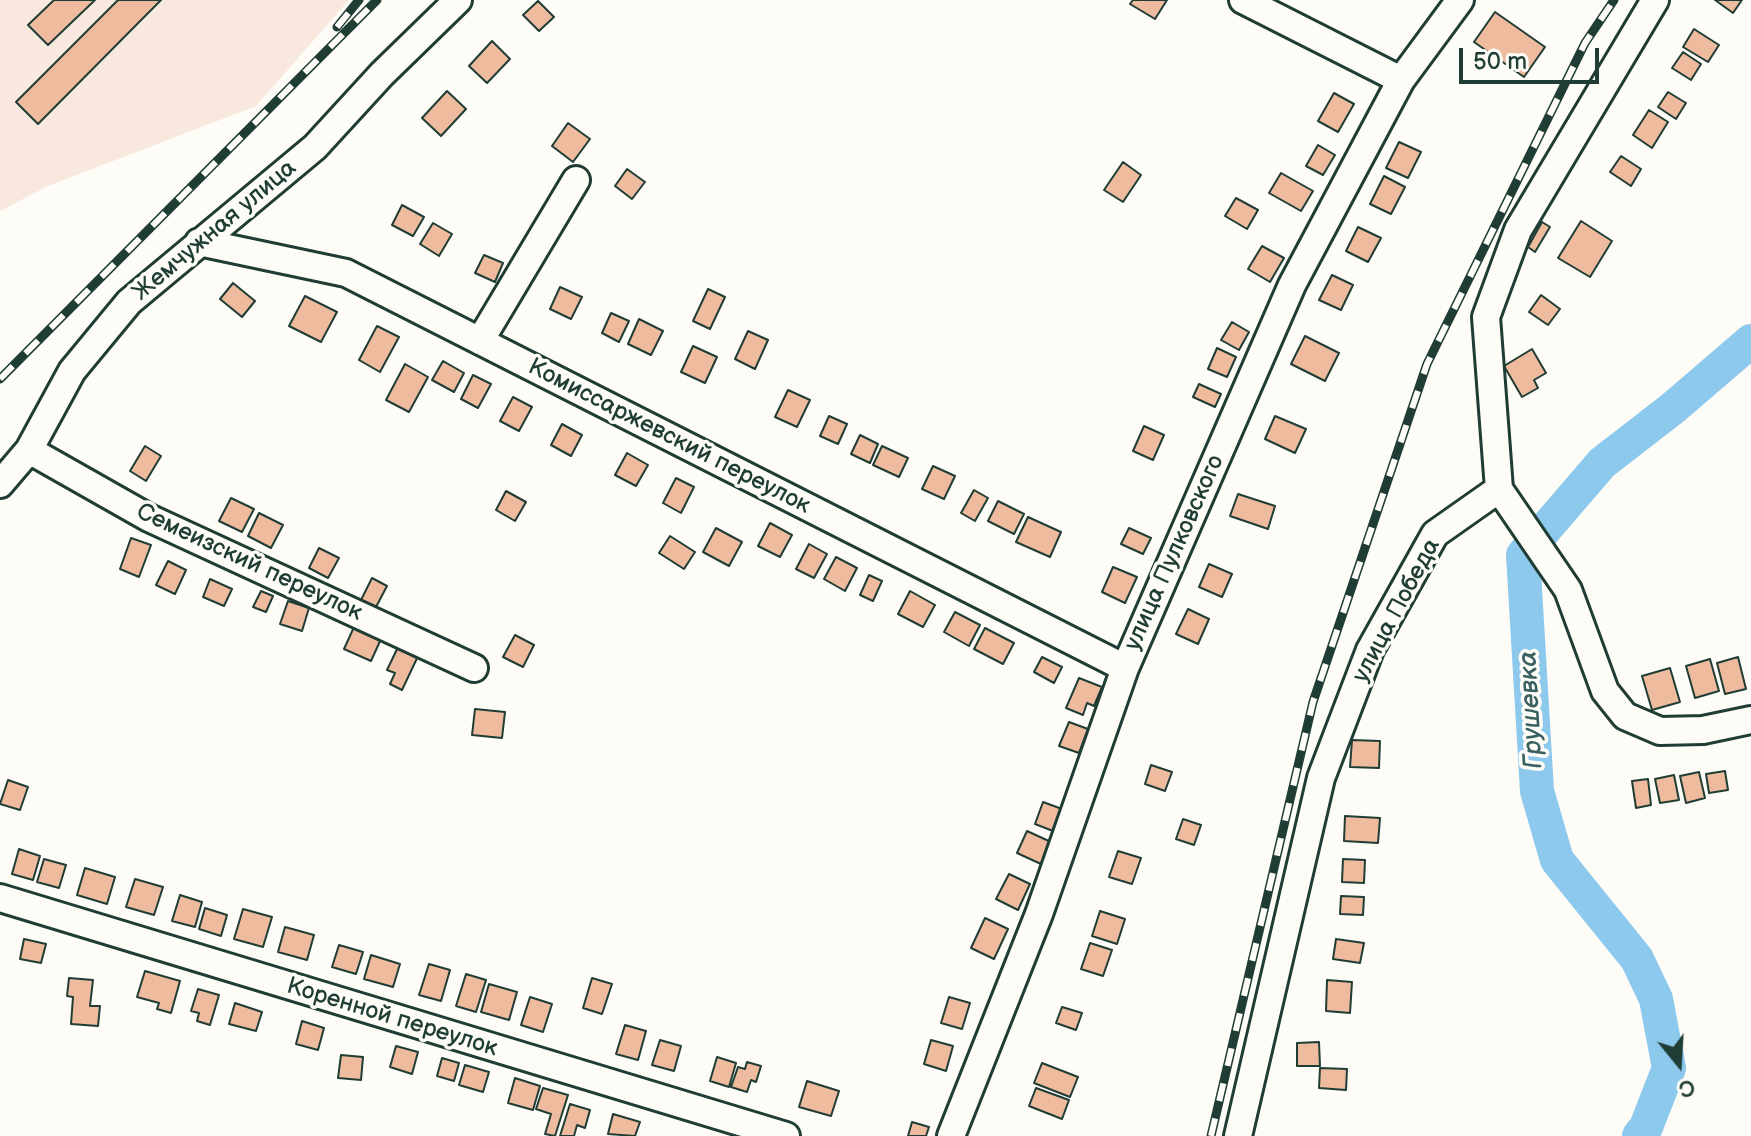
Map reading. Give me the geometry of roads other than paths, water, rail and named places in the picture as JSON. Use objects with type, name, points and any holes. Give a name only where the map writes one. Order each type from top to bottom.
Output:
[{"type":"street","name":"Жемчужная улица","points":[[0,484],[29,450],[72,371],[129,302],[315,147],[382,74],[458,0]]},
{"type":"street","points":[[1243,0],[1401,80]]},
{"type":"street","name":"улица Пулковского","points":[[951,1136],[1039,914],[1125,668],[1292,285],[1401,80],[1460,0]]},
{"type":"street","points":[[1655,0],[1518,230],[1486,317],[1499,489],[1568,590],[1605,691],[1625,716],[1660,731],[1703,730],[1751,720]]},
{"type":"street","points":[[480,341],[576,180]]},
{"type":"street","name":"Комиссаржевский переулок","points":[[199,242],[346,273],[1125,668]]},
{"type":"street","name":"Семеизский переулок","points":[[29,450],[149,518],[474,668]]},
{"type":"street","name":"улица Победа","points":[[1238,1136],[1321,778],[1370,650],[1435,534],[1499,489]]},
{"type":"street","name":"Коренной переулок","points":[[0,898],[786,1136]]},
{"type":"waterway","name":"Грушевка","points":[[1639,1136],[1646,1127],[1669,1068],[1656,999],[1637,959],[1557,860],[1537,791],[1523,555],[1602,463],[1673,408],[1751,341]]},
{"type":"railway","points":[[337,27],[359,0]]},
{"type":"railway","points":[[0,379],[377,0]]},
{"type":"railway","points":[[1211,1136],[1313,702],[1427,364],[1585,43],[1614,0]]}]
